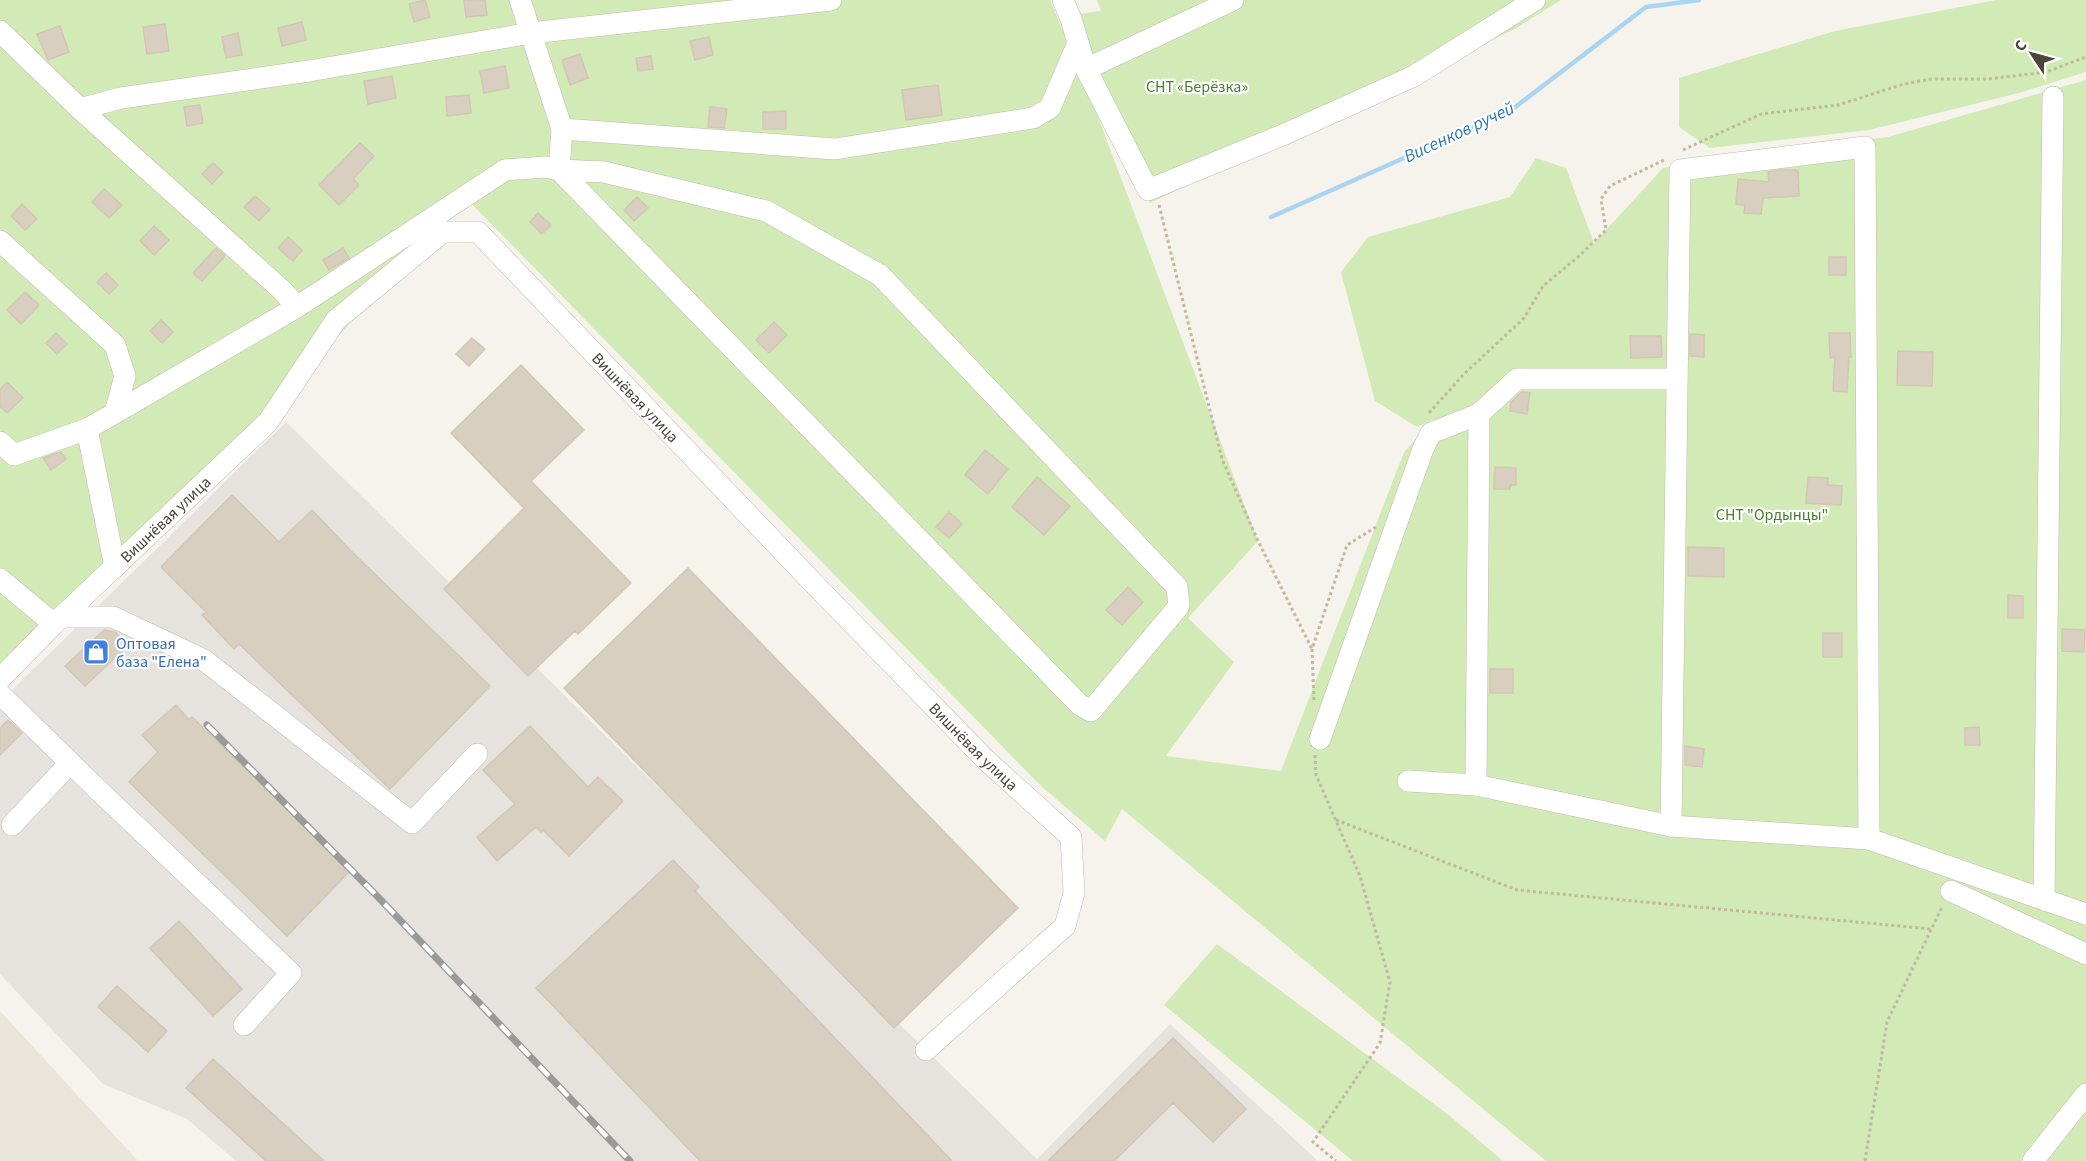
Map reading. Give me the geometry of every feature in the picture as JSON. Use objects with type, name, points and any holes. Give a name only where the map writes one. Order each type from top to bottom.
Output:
[{"type":"street","points":[[0,442],[14,455],[87,429],[297,307],[504,170],[545,167],[559,170],[604,172],[766,211],[880,275],[1177,587],[1179,606],[1091,711],[1080,705],[559,170],[562,129],[520,0]]},
{"type":"street","points":[[80,109],[121,99],[309,71],[531,33],[831,0]]},
{"type":"street","points":[[1063,0],[1086,69],[1148,190],[1285,134],[1414,76],[1535,0]]},
{"type":"street","points":[[1086,69],[1233,0]]},
{"type":"street","points":[[0,31],[80,109],[283,291],[297,307]]},
{"type":"street","points":[[562,129],[835,149],[1033,118],[1050,108],[1078,43]]},
{"type":"street","points":[[2044,900],[2053,97]]},
{"type":"street","points":[[1671,826],[1680,170],[1865,147],[1869,838]]},
{"type":"street","name":"Вишнёвая улица","points":[[0,679],[58,620],[268,422],[336,320],[443,232],[478,232],[820,591],[962,736],[1071,837],[1074,892],[1065,926],[926,1050]]},
{"type":"street","points":[[0,241],[115,345],[125,376],[115,413]]},
{"type":"street","points":[[1318,746],[1423,449],[1431,433],[1479,414],[1517,379],[1677,379]]},
{"type":"street","points":[[1476,785],[1479,414]]},
{"type":"street","points":[[87,429],[115,567]]},
{"type":"street","points":[[0,579],[58,620],[113,617],[204,660],[412,823],[477,754]]},
{"type":"street","points":[[0,694],[291,973],[244,1025]]},
{"type":"street","points":[[12,825],[70,763]]},
{"type":"street","points":[[1408,781],[1476,785],[1671,826],[1869,838],[2086,914]]},
{"type":"street","points":[[1951,891],[2086,954]]},
{"type":"street","points":[[2033,1161],[2086,1094]]},
{"type":"path","points":[[1424,418],[1464,374],[1524,318],[1543,286],[1606,230],[1602,199],[1610,186],[1761,114],[1838,105],[1904,84],[1931,79],[1988,79],[2046,72],[2086,57]]},
{"type":"path","points":[[1148,190],[1160,206],[1222,459],[1258,541],[1312,648]]},
{"type":"path","points":[[1314,706],[1312,648],[1347,545],[1381,524]]},
{"type":"path","points":[[1318,746],[1316,775],[1360,876],[1390,982],[1380,1043],[1313,1142],[1336,1161]]},
{"type":"path","points":[[1336,820],[1517,890],[1931,929]]},
{"type":"path","points":[[1865,1161],[1887,1022],[1951,891]]},
{"type":"shaded area","points":[[286,422],[1037,1159],[1170,1024],[1318,1161],[236,1161],[187,1119],[103,1084],[0,974],[0,702]]},
{"type":"shaded area","points":[[0,1011],[138,1161],[0,1161]]},
{"type":"green space","name":"СНТ \"Ордынцы\"","points":[[0,0],[1050,0],[1084,80],[1258,541],[1188,618],[1234,662],[1166,756],[1281,771],[1404,452],[1434,419],[1417,427],[1375,401],[1341,272],[1368,237],[1510,197],[1536,158],[1566,168],[1594,243],[1663,168],[1888,137],[2086,80],[2086,1161],[1546,1161],[1122,809],[1105,841],[1041,786],[465,197],[321,355],[0,669]]},
{"type":"green space","name":"СНТ «Берёзка»","points":[[1097,0],[1561,0],[1515,29],[1150,203],[1077,14],[1101,11]]},
{"type":"green space","points":[[1996,0],[2086,0],[2086,72],[2019,93],[1869,130],[1710,148],[1679,127],[1679,78],[1835,31]]},
{"type":"green space","points":[[1217,944],[1450,1116],[1503,1161],[1353,1161],[1164,1005]]},
{"type":"building","points":[[425,0],[430,17],[414,22],[409,4]]},
{"type":"building","points":[[464,0],[485,0],[487,15],[466,17]]},
{"type":"building","points":[[302,22],[306,40],[282,46],[278,28]]},
{"type":"building","points":[[165,24],[169,51],[147,54],[143,27]]},
{"type":"building","points":[[60,26],[69,52],[48,60],[37,34]]},
{"type":"building","points":[[238,33],[242,55],[226,58],[222,37]]},
{"type":"building","points":[[709,37],[713,55],[695,60],[690,41]]},
{"type":"building","points":[[580,54],[588,78],[570,85],[562,60]]},
{"type":"building","points":[[651,56],[653,69],[638,71],[636,58]]},
{"type":"building","points":[[505,66],[509,88],[484,93],[480,71]]},
{"type":"building","points":[[392,76],[396,98],[368,104],[364,81]]},
{"type":"building","points":[[938,85],[942,115],[906,120],[902,90]]},
{"type":"building","points":[[469,95],[471,113],[447,116],[446,97]]},
{"type":"building","points":[[200,105],[203,123],[187,126],[184,107]]},
{"type":"building","points":[[710,107],[727,109],[724,128],[708,127]]},
{"type":"building","points":[[786,111],[786,129],[763,129],[763,112]]},
{"type":"building","points":[[360,143],[374,156],[353,179],[359,185],[339,205],[319,185]]},
{"type":"building","points":[[213,163],[223,172],[212,184],[202,174]]},
{"type":"building","points":[[1798,170],[1799,196],[1763,198],[1761,214],[1744,213],[1745,205],[1736,204],[1738,179],[1769,182],[1768,172]]},
{"type":"building","points":[[104,189],[122,205],[109,218],[92,202]]},
{"type":"building","points":[[255,196],[270,209],[259,221],[244,207]]},
{"type":"building","points":[[637,197],[648,208],[634,221],[624,210]]},
{"type":"building","points":[[22,204],[37,219],[25,230],[11,216]]},
{"type":"building","points":[[538,213],[551,225],[542,234],[530,222]]},
{"type":"building","points":[[154,226],[169,240],[154,255],[140,241]]},
{"type":"building","points":[[288,237],[302,250],[293,261],[278,248]]},
{"type":"building","points":[[216,248],[225,256],[202,281],[193,273]]},
{"type":"building","points":[[343,248],[349,258],[329,270],[323,260]]},
{"type":"building","points":[[1829,257],[1846,257],[1846,275],[1829,275]]},
{"type":"building","points":[[106,273],[118,285],[109,294],[97,282]]},
{"type":"building","points":[[25,292],[39,305],[21,324],[7,310]]},
{"type":"building","points":[[161,320],[173,332],[162,343],[150,331]]},
{"type":"building","points":[[774,322],[787,335],[769,353],[756,340]]},
{"type":"building","points":[[56,333],[67,344],[57,354],[46,343]]},
{"type":"building","points":[[1829,333],[1850,333],[1851,357],[1849,357],[1847,392],[1833,391],[1835,357],[1830,358]]},
{"type":"building","points":[[1690,334],[1704,335],[1704,357],[1690,356]]},
{"type":"building","points":[[1630,336],[1661,336],[1662,357],[1631,358]]},
{"type":"building","points":[[472,338],[485,349],[469,366],[456,354]]},
{"type":"building","points":[[1898,351],[1933,352],[1932,386],[1897,385]]},
{"type":"building","points":[[521,365],[584,430],[531,481],[631,583],[578,634],[575,631],[528,676],[444,589],[524,508],[451,433]]},
{"type":"building","points":[[7,382],[23,398],[7,413],[0,406],[0,389]]},
{"type":"building","points":[[1522,392],[1530,393],[1527,414],[1510,411],[1511,402]]},
{"type":"building","points":[[985,450],[1008,469],[988,494],[965,475]]},
{"type":"building","points":[[61,452],[66,459],[51,470],[43,458]]},
{"type":"building","points":[[1495,467],[1516,468],[1516,485],[1511,485],[1510,489],[1494,489]]},
{"type":"building","points":[[1037,477],[1070,506],[1044,535],[1012,507]]},
{"type":"building","points":[[1808,477],[1828,478],[1828,485],[1842,486],[1841,505],[1806,503]]},
{"type":"building","points":[[232,495],[279,542],[312,510],[490,686],[390,789],[239,644],[234,649],[202,615],[206,612],[161,567]]},
{"type":"building","points":[[949,512],[962,524],[949,538],[936,527]]},
{"type":"building","points":[[1688,547],[1724,548],[1724,577],[1688,576]]},
{"type":"building","points":[[688,568],[1018,908],[894,1028],[564,688]]},
{"type":"building","points":[[1128,587],[1143,602],[1122,625],[1106,610]]},
{"type":"building","points":[[2008,595],[2023,596],[2023,618],[2008,618]]},
{"type":"building","points":[[2062,629],[2085,630],[2084,652],[2062,651]]},
{"type":"building","points":[[104,630],[115,632],[128,646],[85,686],[65,666]]},
{"type":"building","points":[[1823,633],[1842,633],[1842,657],[1823,657]]},
{"type":"building","points":[[1490,669],[1513,669],[1513,693],[1490,693]]},
{"type":"building","points":[[176,705],[189,720],[192,717],[350,871],[287,936],[129,782],[158,752],[142,735]]},
{"type":"building","points":[[8,720],[22,733],[0,755],[0,728]]},
{"type":"building","points":[[530,726],[588,787],[598,777],[623,801],[569,856],[543,830],[541,832],[536,827],[497,861],[477,837],[515,804],[483,770]]},
{"type":"building","points":[[1979,727],[1980,745],[1965,745],[1965,728]]},
{"type":"building","points":[[1685,746],[1704,749],[1702,767],[1685,765]]},
{"type":"building","points":[[673,860],[699,887],[695,891],[952,1161],[700,1161],[536,988]]},
{"type":"building","points":[[179,921],[242,989],[213,1016],[150,948]]},
{"type":"building","points":[[117,986],[167,1031],[148,1052],[98,1007]]},
{"type":"building","points":[[1173,1038],[1246,1109],[1213,1142],[1173,1103],[1114,1161],[1048,1161]]},
{"type":"building","points":[[213,1059],[324,1161],[266,1161],[186,1088]]},
{"type":"waterway","name":"Висенков ручей","points":[[1271,217],[1510,111],[1646,7],[1699,0]]},
{"type":"railway","points":[[207,725],[377,896],[630,1161]]},
{"type":"place","name":"Оптовая база \"Елена\"","points":[[96,652]]}]
